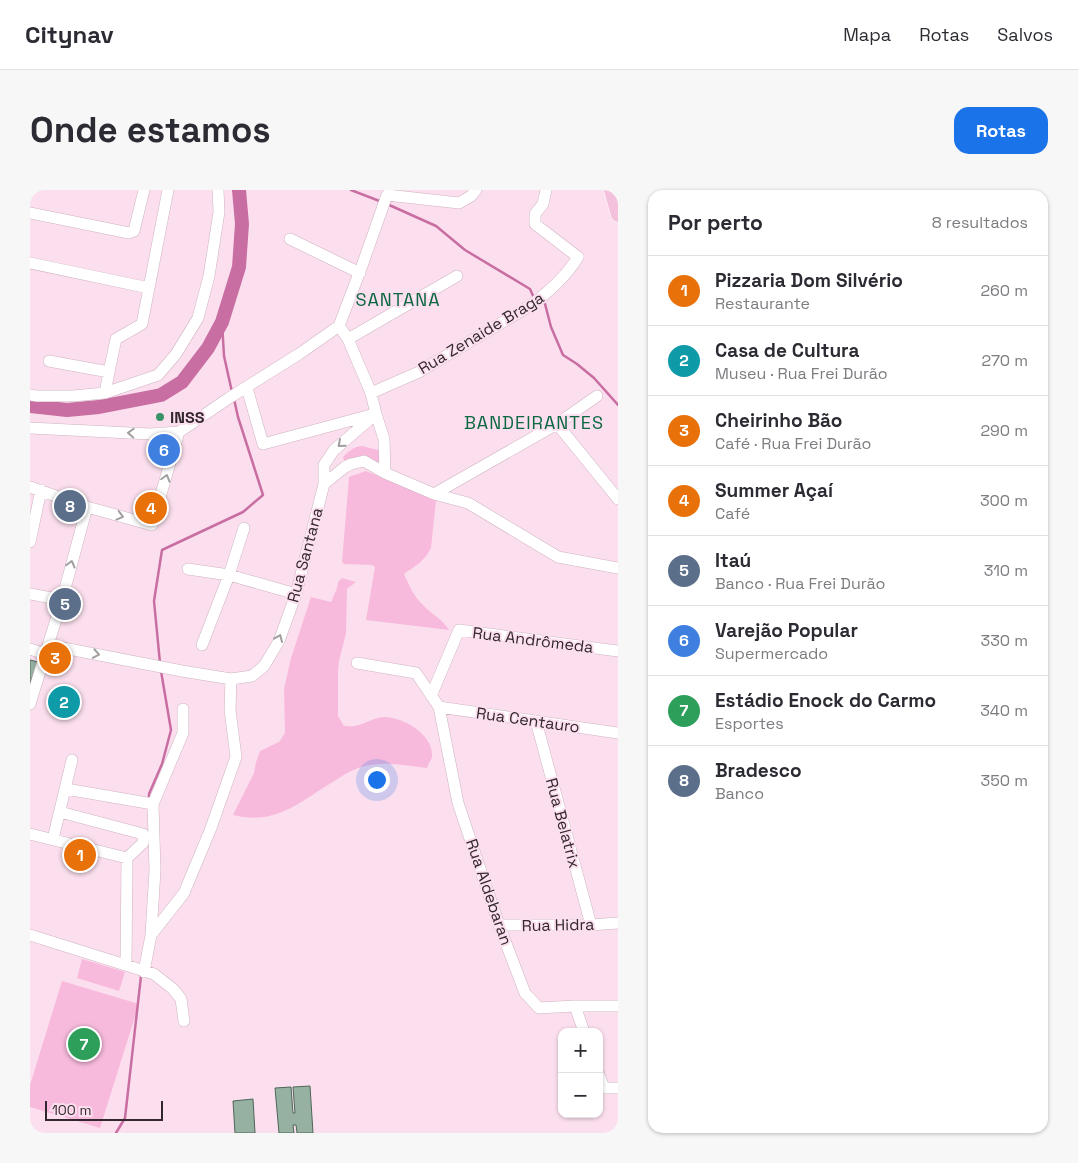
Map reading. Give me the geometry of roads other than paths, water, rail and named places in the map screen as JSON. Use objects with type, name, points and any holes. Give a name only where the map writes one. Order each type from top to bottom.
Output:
[{"type":"main road","points":[[611,190],[618,215]]},
{"type":"street","points":[[30,213],[129,233],[134,231],[144,190]]},
{"type":"street","points":[[106,393],[108,372],[116,339],[142,324],[168,190]]},
{"type":"street","points":[[30,394],[37,396],[73,396],[106,393],[158,375],[176,354],[198,318],[209,276],[219,212],[218,190]]},
{"type":"street","points":[[30,428],[150,434],[179,432],[339,326],[360,273],[384,192],[459,203],[471,196],[476,190]]},
{"type":"street","name":"Rua Zenaide Braga","points":[[371,393],[419,372],[528,307],[552,289],[569,271],[578,257],[535,224],[535,214],[544,204],[546,190]]},
{"type":"street","points":[[290,239],[360,273]]},
{"type":"street","points":[[30,263],[149,288]]},
{"type":"street","points":[[348,339],[457,276]]},
{"type":"street","points":[[339,326],[348,339],[371,393],[384,439],[385,473]]},
{"type":"street","points":[[49,361],[108,372]]},
{"type":"street","points":[[238,393],[263,444],[376,414]]},
{"type":"street","points":[[434,494],[557,424],[597,396]]},
{"type":"street","name":"Rua Santana","points":[[30,649],[47,649],[149,664],[231,679],[252,676],[264,666],[279,641],[296,594],[324,484],[324,465],[334,450],[376,414]]},
{"type":"street","points":[[557,424],[618,499]]},
{"type":"street","points":[[30,542],[36,489],[87,507],[152,524],[179,432]]},
{"type":"street","points":[[324,484],[351,464],[364,461],[385,473],[434,494],[468,503],[558,557],[615,565]]},
{"type":"street","points":[[30,704],[62,600],[87,507]]},
{"type":"street","points":[[202,645],[229,575],[244,528]]},
{"type":"street","points":[[188,569],[229,575],[296,594]]},
{"type":"street","points":[[30,594],[62,600]]},
{"type":"street","name":"Rua Andrômeda","points":[[430,696],[459,630],[618,651]]},
{"type":"street","name":"Rua Aldebaran","points":[[357,664],[416,673],[439,708],[458,803],[499,925],[525,993],[539,1008],[618,1006]]},
{"type":"street","points":[[151,935],[184,894],[236,757],[230,710],[231,679]]},
{"type":"street","points":[[140,970],[151,935],[155,870],[153,804],[183,733],[183,708]]},
{"type":"street","name":"Rua Centauro","points":[[439,708],[618,733]]},
{"type":"street","name":"Rua Belatrix","points":[[536,721],[591,925]]},
{"type":"street","points":[[53,839],[72,760]]},
{"type":"street","points":[[66,789],[153,804]]},
{"type":"street","points":[[60,812],[143,834],[143,843],[127,858]]},
{"type":"street","points":[[30,834],[127,858]]},
{"type":"street","points":[[127,858],[140,970]]},
{"type":"street","name":"Rua Hidra","points":[[499,925],[618,924]]},
{"type":"street","points":[[30,935],[140,970],[173,989],[181,999],[184,1021]]},
{"type":"street","points":[[575,1006],[583,1028]]},
{"type":"street","points":[[603,1085],[604,1088],[618,1088]]},
{"type":"waterway","points":[[30,406],[67,410],[99,407],[161,395],[182,382],[208,348],[222,322],[239,267],[242,224],[239,190]]},
{"type":"waterway","points":[[351,190],[382,202]]},
{"type":"waterway","points":[[387,204],[436,226],[465,250],[530,289],[534,298]]},
{"type":"waterway","points":[[544,300],[551,327],[563,355],[594,378],[618,405]]},
{"type":"waterway","points":[[222,322],[224,356],[232,392]]},
{"type":"waterway","points":[[160,663],[154,601],[162,550],[243,512],[263,495],[234,399]]},
{"type":"waterway","points":[[149,801],[149,794],[162,764],[171,730],[161,671]]},
{"type":"waterway","points":[[116,1133],[125,1118],[141,976]]},
{"type":"place","name":"INSS","points":[[160,417]]},
{"type":"place","name":"Varejão Popular","points":[[164,450]]},
{"type":"place","name":"Bradesco","points":[[70,506]]},
{"type":"place","name":"Summer Açaí","points":[[151,508]]},
{"type":"place","name":"Itaú","points":[[65,604]]},
{"type":"place","name":"Cheirinho Bão","points":[[55,658]]},
{"type":"place","name":"Casa de Cultura","points":[[64,702]]},
{"type":"place","name":"Pizzaria Dom Silvério","points":[[80,855]]},
{"type":"place","name":"Estádio Enock do Carmo","points":[[84,1044]]},
{"type":"district","name":"SANTANA","points":[[398,299]]},
{"type":"district","name":"BANDEIRANTES","points":[[534,422]]}]
